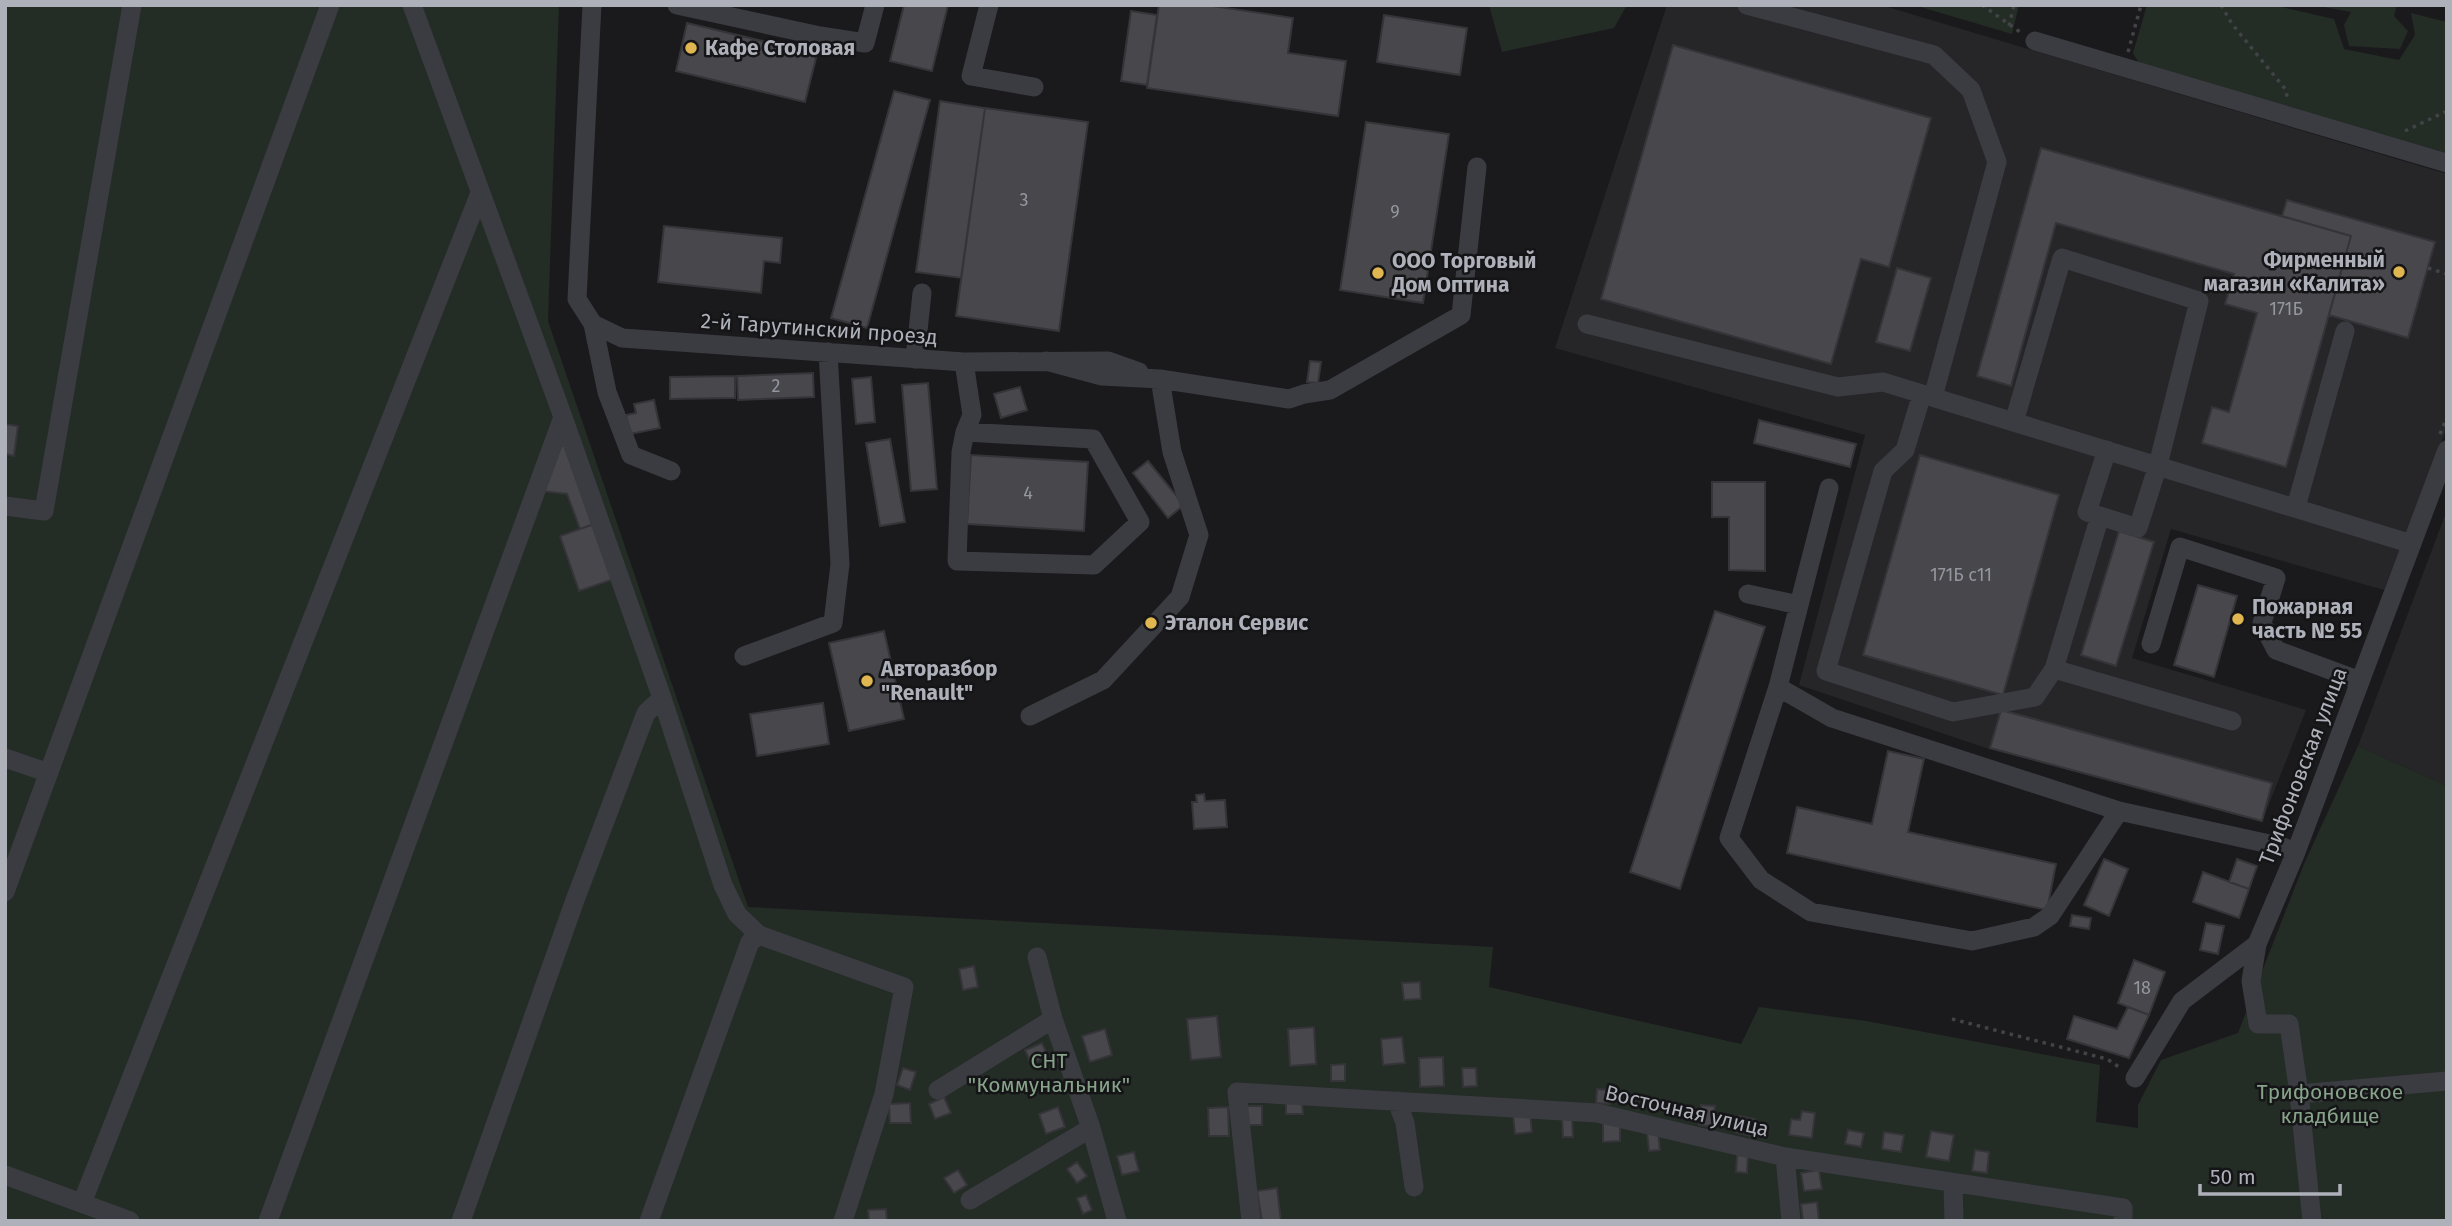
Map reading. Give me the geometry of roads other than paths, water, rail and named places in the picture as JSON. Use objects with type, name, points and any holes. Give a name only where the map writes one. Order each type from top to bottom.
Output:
[{"type":"street","points":[[5,506],[44,511],[132,5]]},
{"type":"street","points":[[5,892],[330,5]]},
{"type":"street","points":[[412,5],[563,417],[662,698],[723,885],[737,914],[759,935],[904,987],[884,1094],[843,1221]]},
{"type":"street","points":[[592,5],[577,299],[593,324],[607,392],[631,455],[671,471]]},
{"type":"street","points":[[677,5],[865,43],[876,5]]},
{"type":"street","points":[[989,5],[971,76],[1034,87]]},
{"type":"street","points":[[1747,5],[1934,55],[1972,90],[1997,162],[1927,395],[1905,450],[1884,471],[1826,671],[1953,712],[2035,697],[2054,669],[2100,516]]},
{"type":"street","points":[[2035,41],[2447,163]]},
{"type":"street","name":"2-й Тарутинский проезд","points":[[593,324],[622,338],[964,362],[1108,361],[1160,379],[1289,399],[1330,390],[1461,315],[1476,167]]},
{"type":"street","points":[[82,1203],[480,193]]},
{"type":"street","points":[[2014,422],[2062,258],[2199,301],[2158,465],[2138,528],[2087,512],[2107,450]]},
{"type":"street","points":[[915,359],[922,293]]},
{"type":"street","points":[[1587,324],[1838,387],[1883,382],[2412,544]]},
{"type":"street","points":[[2295,507],[2345,331]]},
{"type":"street","points":[[744,656],[833,623],[840,564],[828,352]]},
{"type":"street","points":[[964,362],[972,415],[965,432],[961,452],[957,561],[1094,565],[1140,522],[1093,439],[965,432]]},
{"type":"street","points":[[1030,716],[1103,680],[1180,597],[1199,535],[1172,452],[1160,379]]},
{"type":"street","points":[[268,1221],[563,417]]},
{"type":"street","name":"Трифоновская улица","points":[[2299,1094],[2288,1024],[2258,1024],[2251,981],[2257,944],[2296,852],[2447,450]]},
{"type":"street","points":[[1829,488],[1778,687],[1729,838],[1761,880],[1811,912],[1972,941],[2034,927],[2050,916],[2119,811]]},
{"type":"street","points":[[2151,644],[2180,547],[2276,578],[2262,623],[2276,650],[2360,681]]},
{"type":"street","points":[[1748,594],[1799,605]]},
{"type":"street","points":[[2054,669],[2232,721]]},
{"type":"street","points":[[1778,687],[1832,718],[2119,811],[2296,852]]},
{"type":"street","points":[[461,1221],[575,900],[646,713],[662,698]]},
{"type":"street","points":[[5,758],[49,774]]},
{"type":"street","points":[[649,1221],[750,942],[759,935]]},
{"type":"street","points":[[2135,1078],[2182,1001],[2257,944]]},
{"type":"street","points":[[1037,957],[1053,1019],[1091,1128],[1117,1221]]},
{"type":"street","points":[[938,1090],[1053,1019]]},
{"type":"street","points":[[2312,1221],[2299,1094],[2447,1081]]},
{"type":"street","name":"Восточная улица","points":[[1251,1221],[1237,1092],[1597,1113],[1785,1157],[2123,1215]]},
{"type":"street","points":[[1397,1101],[1405,1123],[1414,1187]]},
{"type":"street","points":[[970,1200],[1091,1128]]},
{"type":"street","points":[[1785,1157],[1791,1221]]},
{"type":"street","points":[[5,1175],[130,1221]]},
{"type":"street","points":[[1953,1184],[1954,1221]]},
{"type":"place","name":"Кафе Столовая","points":[[691,48]]},
{"type":"place","name":"Фирменный магазин «Калита»","points":[[2399,272]]},
{"type":"place","name":"ООО Торговый Дом Оптина","points":[[1378,273]]},
{"type":"place","name":"Пожарная часть № 55","points":[[2238,619]]},
{"type":"place","name":"Эталон Сервис","points":[[1151,623]]},
{"type":"place","name":"Авторазбор \"Renault\"","points":[[867,681]]},
{"type":"park label","name":"СНТ \"Коммунальник\"","points":[[1049,1073]]},
{"type":"park label","name":"Трифоновское кладбище","points":[[2330,1104]]}]
